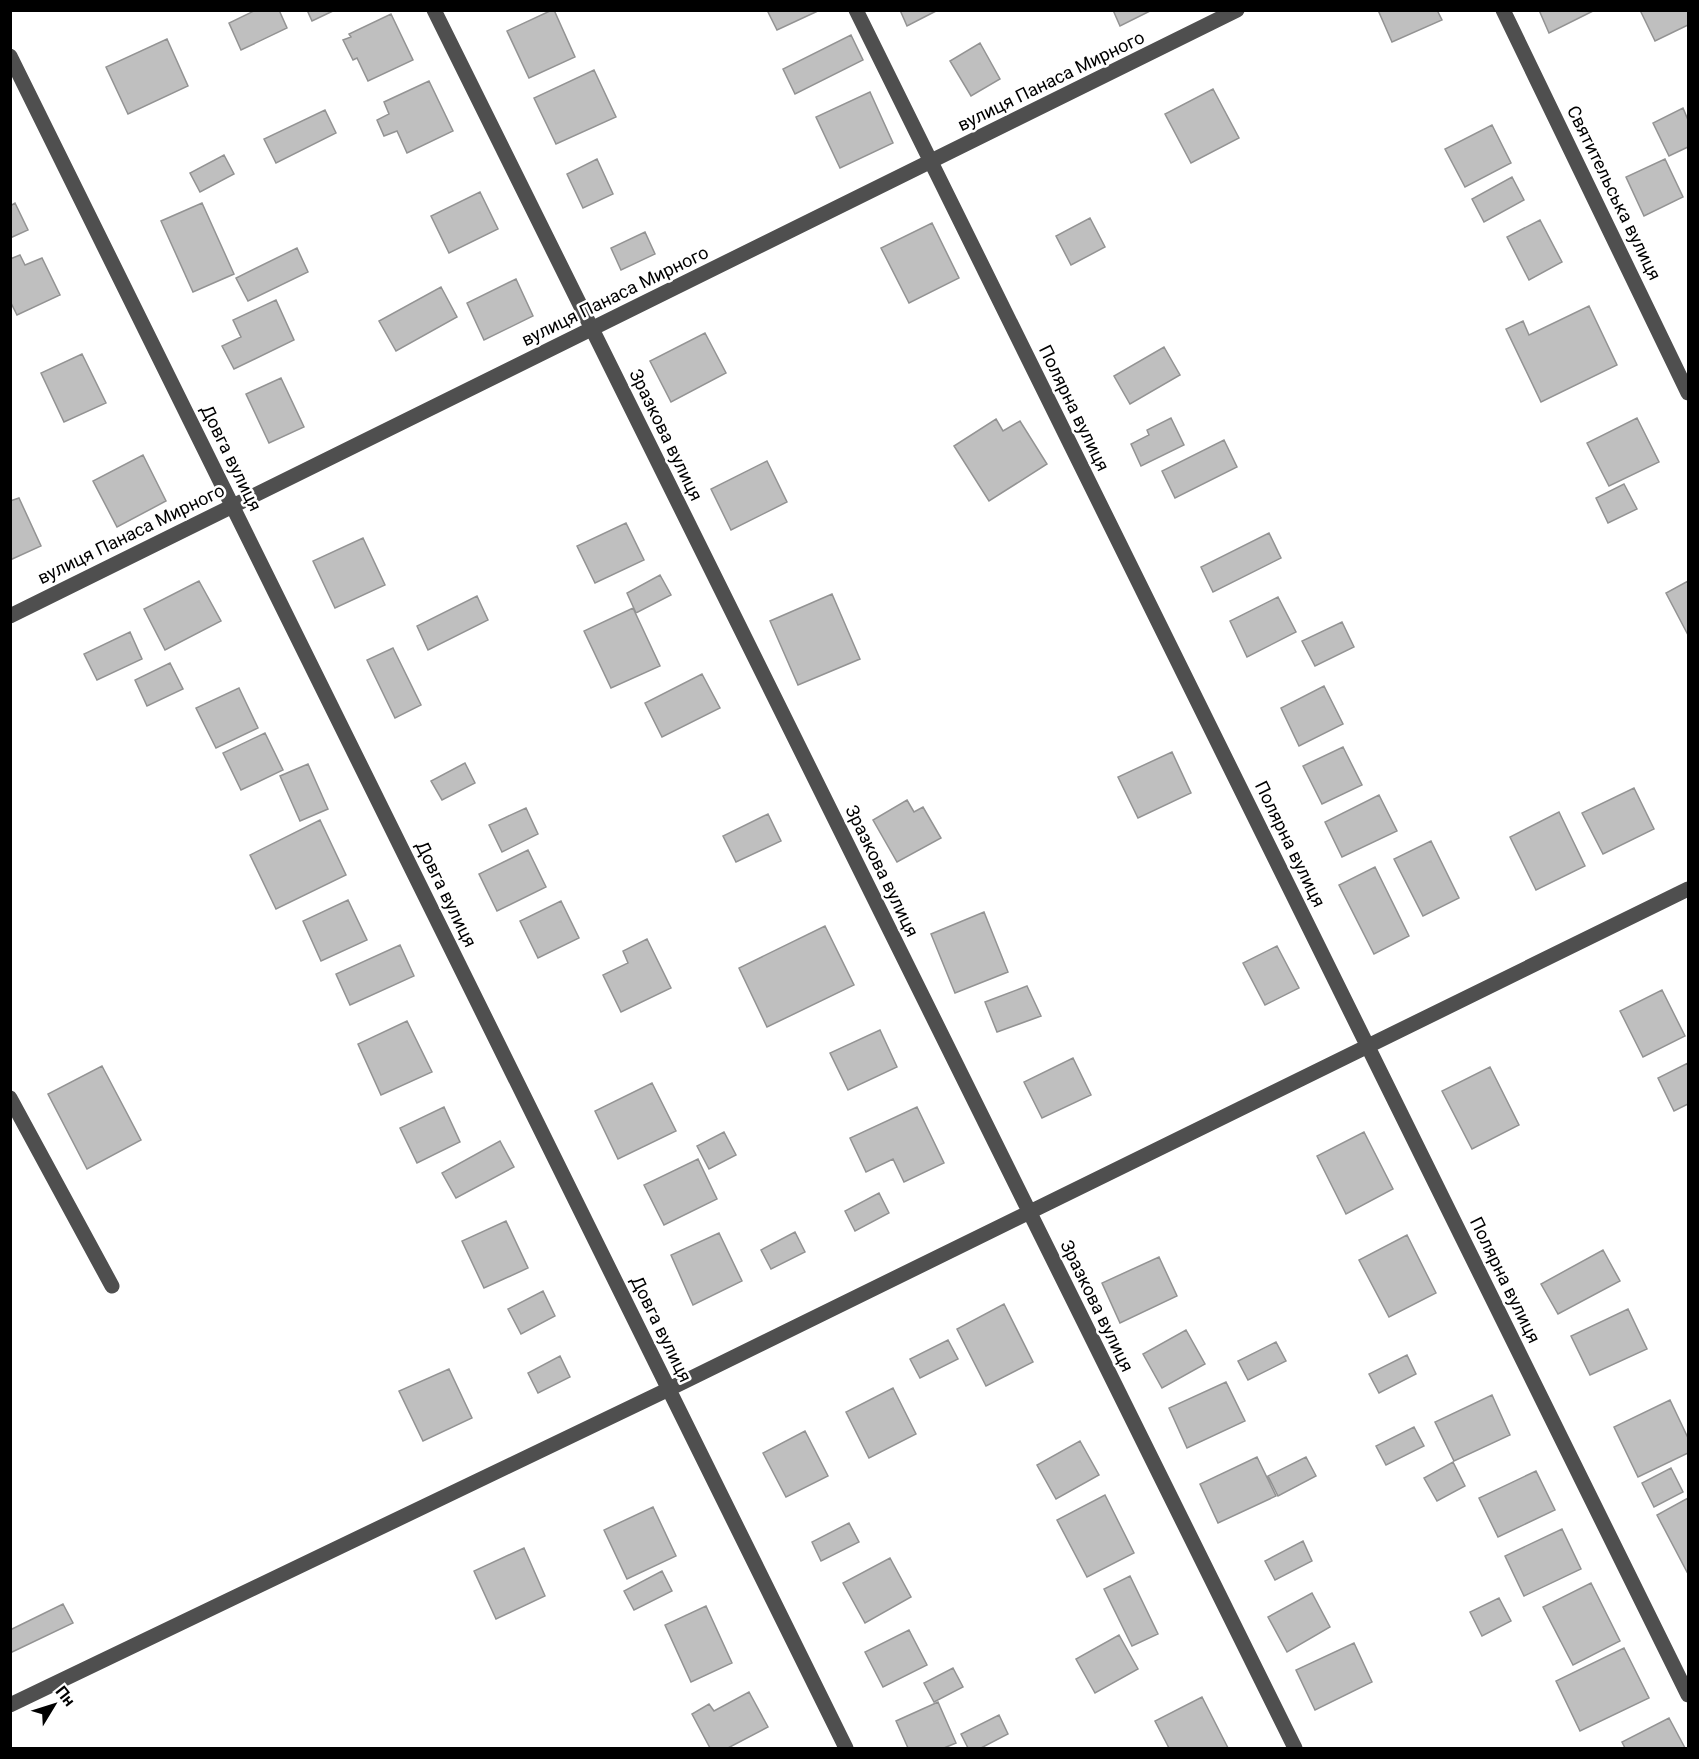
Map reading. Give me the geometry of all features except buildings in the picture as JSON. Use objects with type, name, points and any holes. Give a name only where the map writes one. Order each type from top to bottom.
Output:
[{"type":"street","name":"Зразкова вулиця","points":[[434,10],[1295,1749]]},
{"type":"street","name":"Полярна вулиця","points":[[856,10],[1689,1695]]},
{"type":"street","name":"вулиця Панаса Мирного","points":[[10,616],[1237,10]]},
{"type":"street","name":"Святительська вулиця","points":[[1503,10],[1689,393]]},
{"type":"street","name":"Довга вулиця","points":[[10,56],[846,1749]]},
{"type":"street","points":[[10,1705],[669,1389],[1689,889]]},
{"type":"street","points":[[10,1098],[112,1286]]}]
